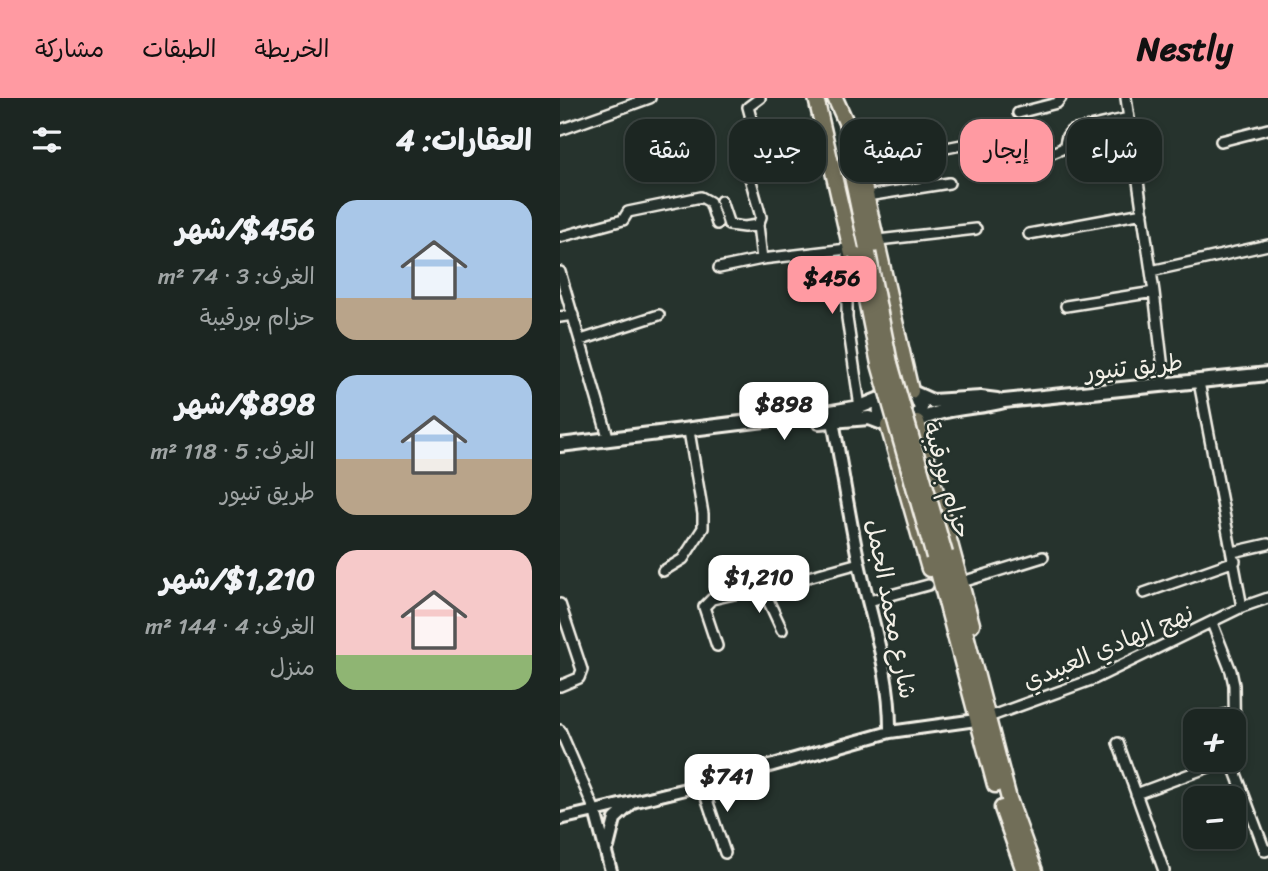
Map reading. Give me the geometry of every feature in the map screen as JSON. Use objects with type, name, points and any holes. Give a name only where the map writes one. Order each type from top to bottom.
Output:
[{"type":"highway","name":"حزام بورقيبة","points":[[818,98],[836,148],[856,251],[890,363],[981,719],[1024,871]]},
{"type":"highway","name":"حزام بورقيبة","points":[[837,99],[846,147],[856,251]]},
{"type":"highway","points":[[837,99],[845,119]]},
{"type":"highway","points":[[863,182],[904,365],[914,393]]},
{"type":"highway","points":[[856,251],[873,367],[882,398]]},
{"type":"highway","points":[[917,422],[962,582],[983,670],[981,719]]},
{"type":"highway","points":[[886,425],[896,448],[961,686],[981,719]]},
{"type":"highway","name":"حزام بورقيبة","points":[[981,719],[1035,871]]},
{"type":"main road","name":"طريق تنيور","points":[[917,422],[940,412],[982,407],[1004,401],[1268,374]]},
{"type":"main road","points":[[689,431],[719,432],[869,418],[898,430],[905,430],[917,422],[921,408],[914,393],[898,388],[886,393],[879,411],[886,425]]},
{"type":"main road","name":"طريق تنيور","points":[[914,393],[932,401],[981,398],[1004,401]]},
{"type":"main road","points":[[560,445],[831,412],[860,407],[882,398]]},
{"type":"street","points":[[560,130],[650,98]]},
{"type":"street","points":[[760,98],[748,107],[757,140],[746,147],[743,153],[761,217],[758,225],[762,259]]},
{"type":"street","points":[[1018,113],[1057,103],[1061,98]]},
{"type":"street","points":[[1126,98],[1165,386]]},
{"type":"street","points":[[1053,153],[1064,148],[1070,131],[1129,118]]},
{"type":"street","points":[[1221,141],[1268,129]]},
{"type":"street","points":[[867,196],[949,183]]},
{"type":"street","points":[[560,237],[623,220],[628,212],[701,197],[710,202],[717,224]]},
{"type":"street","points":[[721,201],[729,225],[758,225]]},
{"type":"street","points":[[1029,234],[1143,213]]},
{"type":"street","points":[[878,240],[976,229]]},
{"type":"street","points":[[1151,271],[1268,245]]},
{"type":"street","points":[[719,268],[762,259],[856,251],[847,318],[860,407]]},
{"type":"street","points":[[560,272],[609,440]]},
{"type":"street","points":[[1066,306],[1154,292]]},
{"type":"street","points":[[580,340],[659,314]]},
{"type":"street","points":[[560,317],[573,315]]},
{"type":"street","points":[[1199,382],[1242,607]]},
{"type":"street","name":"شارع محمد الجمل","points":[[560,819],[702,785],[890,732],[890,710],[882,657],[859,563],[833,421]]},
{"type":"street","points":[[663,571],[683,559],[702,528],[703,514],[689,431]]},
{"type":"street","points":[[1144,593],[1268,544]]},
{"type":"street","points":[[962,582],[1043,556]]},
{"type":"street","points":[[717,646],[705,607],[712,599],[859,563]]},
{"type":"street","points":[[869,601],[928,585]]},
{"type":"street","points":[[762,587],[782,630]]},
{"type":"street","name":"نهج الهادي العبيدي","points":[[981,719],[1094,679],[1242,607],[1268,598]]},
{"type":"street","points":[[560,604],[582,670],[579,678],[560,686]]},
{"type":"street","points":[[1212,623],[1231,671],[1235,709]]},
{"type":"street","points":[[890,732],[981,719]]},
{"type":"street","points":[[560,730],[595,811],[611,871]]},
{"type":"street","points":[[1118,743],[1164,871]]},
{"type":"street","points":[[1136,794],[1195,772]]},
{"type":"street","points":[[1236,772],[1266,851]]},
{"type":"street","points":[[702,785],[725,853]]},
{"type":"street","points":[[607,854],[615,819],[639,800]]}]
